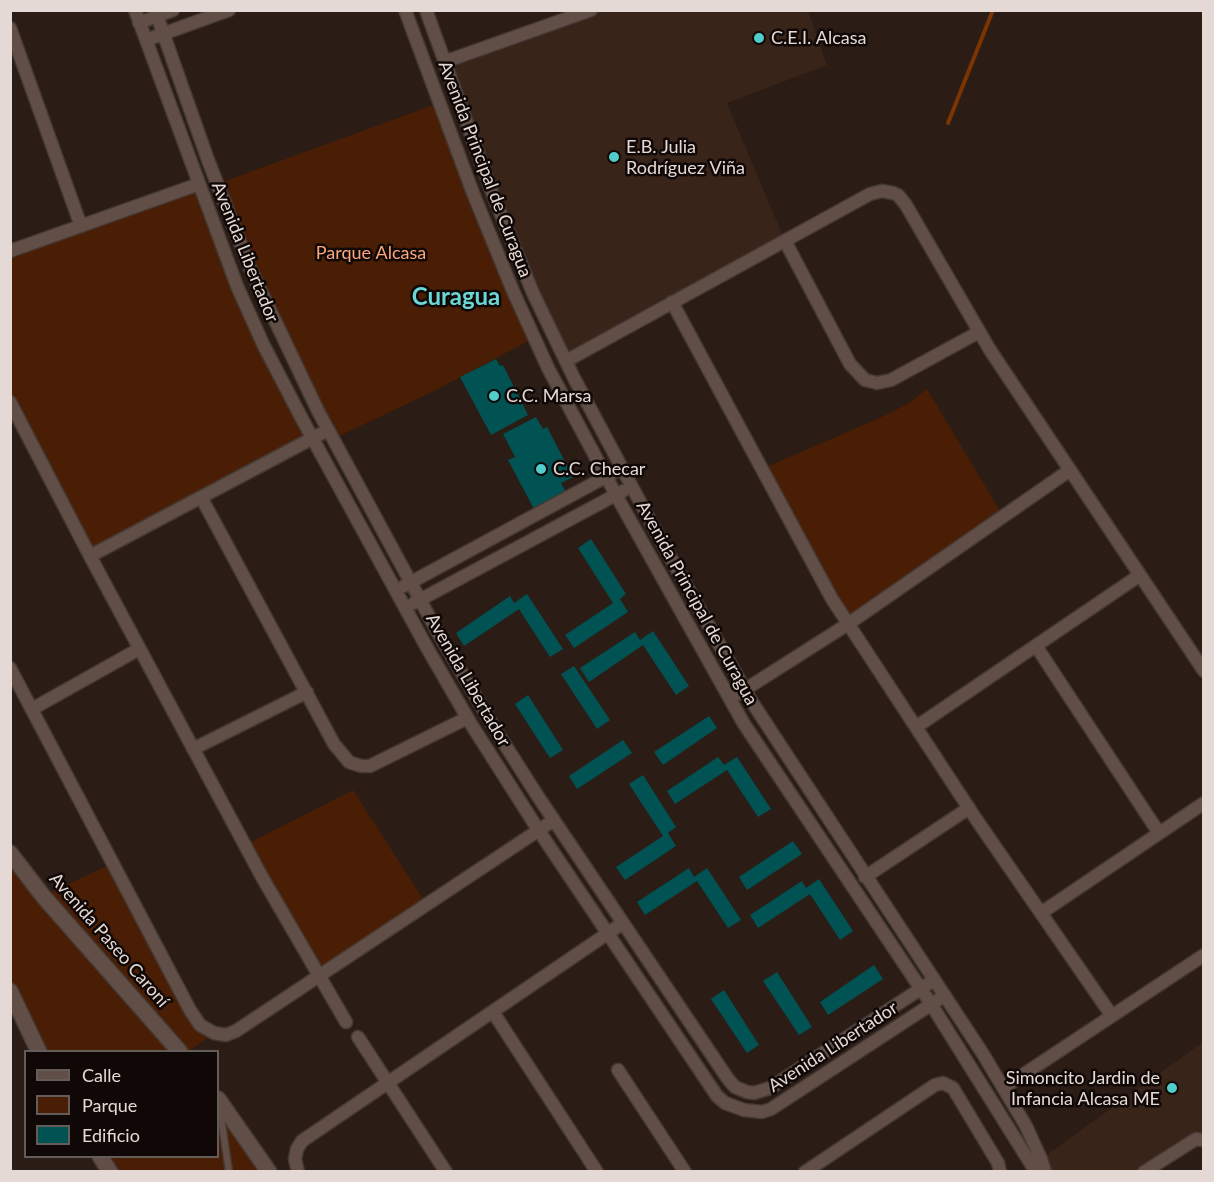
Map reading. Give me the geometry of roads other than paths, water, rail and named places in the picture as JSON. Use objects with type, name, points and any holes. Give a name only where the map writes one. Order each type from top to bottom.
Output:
[{"type":"street","points":[[137,17],[173,10]]},
{"type":"street","points":[[146,40],[229,10]]},
{"type":"street","name":"Avenida Principal de Curagua","points":[[405,10],[473,194],[508,280],[548,368],[606,477],[729,699],[931,1004],[1036,1172]]},
{"type":"street","name":"Avenida Principal de Curagua","points":[[426,10],[515,250],[566,361],[622,468],[693,601],[744,690],[1003,1088],[1034,1143],[1045,1172]]},
{"type":"street","points":[[444,62],[558,16],[591,10]]},
{"type":"street","name":"Avenida Libertador","points":[[156,13],[217,184],[250,268],[328,430],[471,690],[554,820],[735,1087],[747,1092],[762,1091],[776,1085],[934,980]]},
{"type":"street","name":"Avenida Libertador","points":[[137,17],[237,286],[312,438],[467,718],[539,831],[710,1088],[725,1103],[744,1110],[762,1112],[782,1103],[944,996]]},
{"type":"street","points":[[10,28],[81,226]]},
{"type":"street","points":[[10,251],[199,184]]},
{"type":"street","points":[[566,361],[870,194],[882,190],[898,195],[979,332],[1203,671]]},
{"type":"street","points":[[785,241],[850,364],[865,380],[877,383],[891,380],[979,332]]},
{"type":"street","points":[[672,302],[812,566],[969,808],[1112,1016]]},
{"type":"street","points":[[10,402],[193,749],[318,976],[346,1022]]},
{"type":"street","points":[[90,556],[328,430]]},
{"type":"street","points":[[396,590],[622,468]]},
{"type":"street","points":[[729,699],[848,624],[1070,470]]},
{"type":"street","points":[[405,608],[632,486]]},
{"type":"street","points":[[201,497],[339,752],[349,762],[361,766],[375,764],[467,718]]},
{"type":"street","points":[[916,727],[1140,575]]},
{"type":"street","points":[[1036,646],[1159,833]]},
{"type":"street","points":[[32,709],[139,648]]},
{"type":"street","points":[[10,668],[190,1010],[205,1029],[220,1035],[230,1034],[554,820]]},
{"type":"street","points":[[193,749],[307,692]]},
{"type":"street","points":[[1041,913],[1203,803]]},
{"type":"street","points":[[865,877],[969,808]]},
{"type":"street","name":"Avenida Paseo Caroní","points":[[10,853],[43,897],[178,1050]]},
{"type":"street","points":[[298,1172],[295,1160],[297,1149],[302,1141],[623,923]]},
{"type":"street","points":[[1003,1088],[1203,955]]},
{"type":"street","points":[[10,991],[38,1050]]},
{"type":"street","points":[[493,1012],[597,1172]]},
{"type":"street","points":[[358,1037],[446,1172]]},
{"type":"street","points":[[618,1070],[685,1172]]},
{"type":"street","points":[[805,1172],[939,1083],[947,1084],[953,1089],[998,1162],[1000,1172]]},
{"type":"street","points":[[219,1100],[269,1172]]},
{"type":"street","points":[[1144,1172],[1200,1140]]},
{"type":"street","points":[[101,1158],[110,1172]]},
{"type":"lane","points":[[219,1105],[230,1172]]},
{"type":"waterway","points":[[948,123],[993,10]]},
{"type":"place","name":"C.E.I. Alcasa","points":[[759,38]]},
{"type":"place","name":"E.B. Julia Rodríguez Viña","points":[[614,157]]},
{"type":"place","name":"C.C. Marsa","points":[[494,396]]},
{"type":"place","name":"C.C. Checar","points":[[541,469]]},
{"type":"place","name":"Simoncito Jardin de Infancia Alcasa ME","points":[[1172,1088]]},
{"type":"district","name":"Curagua","points":[[456,297]]},
{"type":"park label","name":"Parque Alcasa","points":[[371,253]]}]
